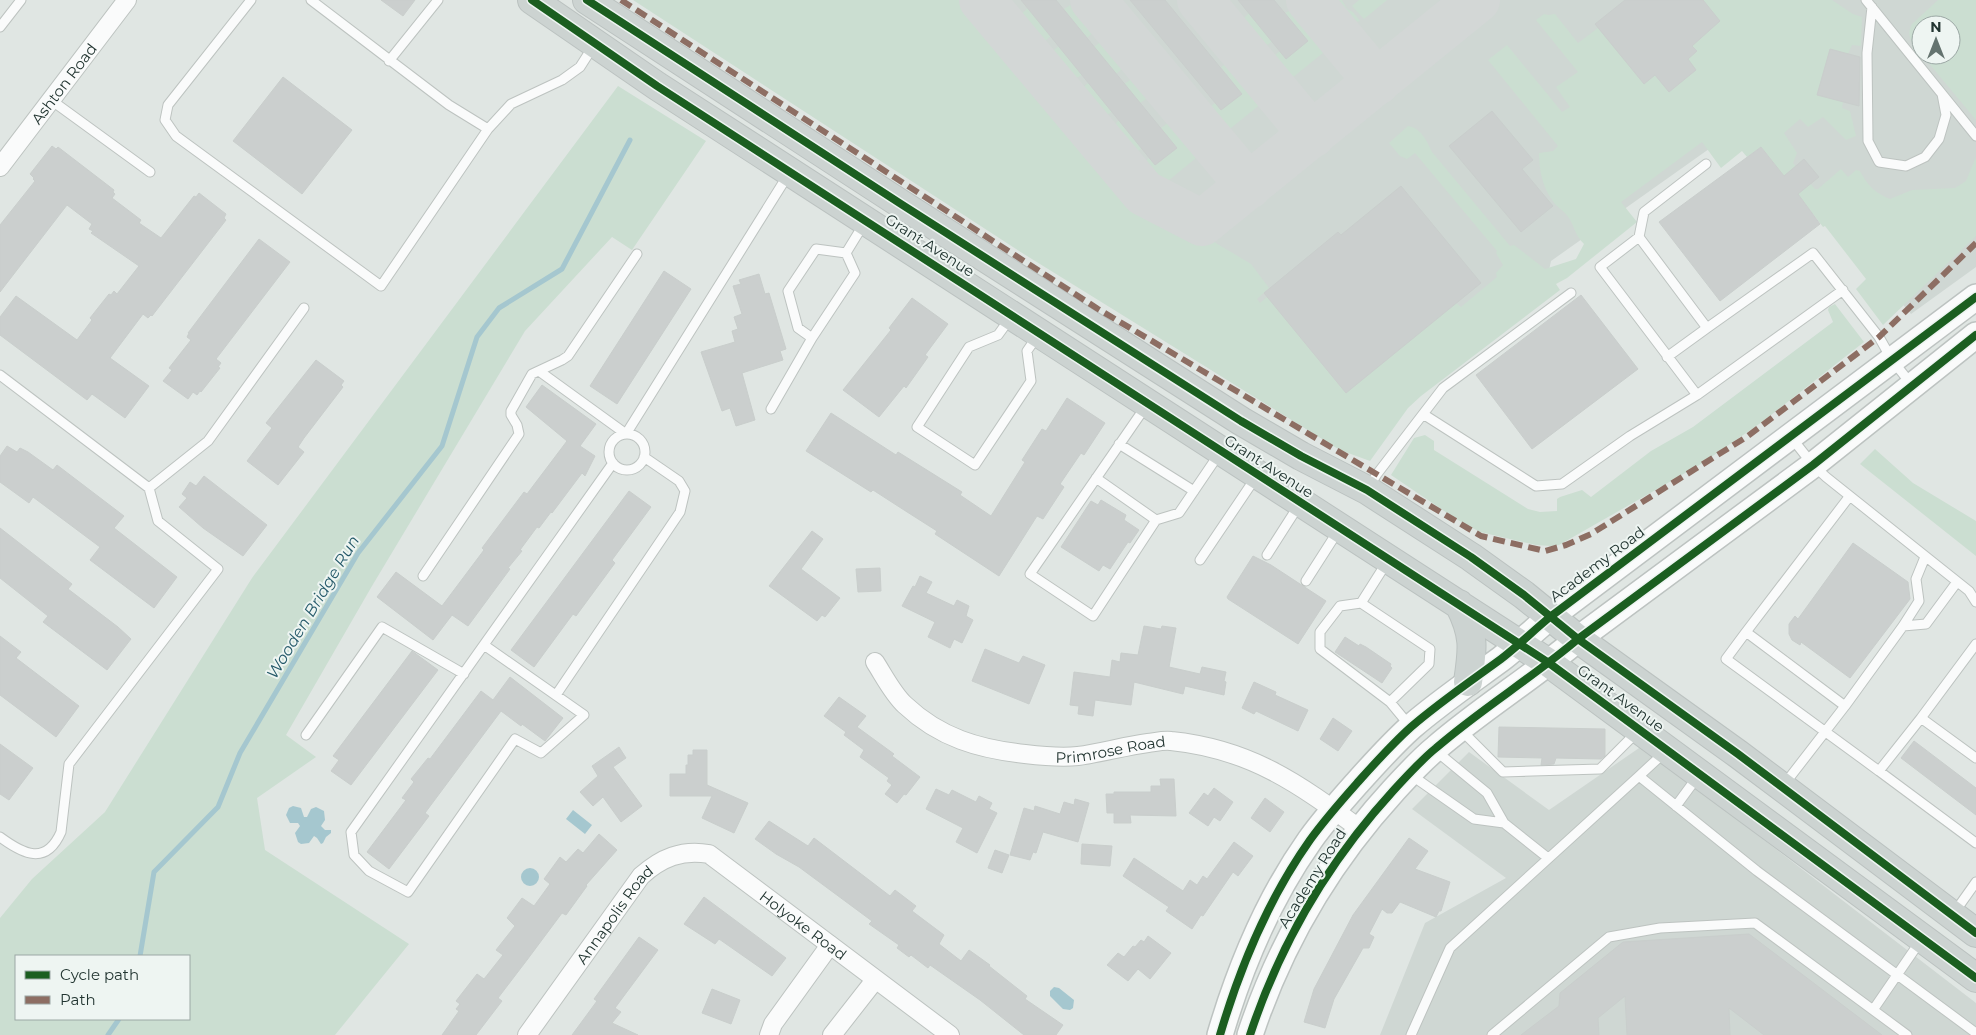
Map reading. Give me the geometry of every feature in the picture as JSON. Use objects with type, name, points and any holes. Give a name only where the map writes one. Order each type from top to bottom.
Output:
[{"type":"main road","name":"Grant Avenue","points":[[532,0],[656,86],[791,171],[1221,452],[1549,663],[1976,978]]},
{"type":"main road","name":"Grant Avenue","points":[[587,0],[1241,421],[1301,456],[1367,490],[1471,557],[1524,595],[1578,639],[1782,787],[1976,933]]},
{"type":"main road","points":[[596,43],[614,19]]},
{"type":"main road","name":"Academy Road","points":[[1220,1035],[1244,966],[1286,879],[1310,840],[1387,750],[1411,727],[1468,682],[1503,658],[1550,617],[1976,297]]},
{"type":"main road","name":"Academy Road","points":[[1250,1035],[1268,988],[1306,908],[1336,860],[1360,829],[1409,773],[1459,728],[1813,465],[1912,385],[1971,342]]},
{"type":"main road","points":[[1147,403],[1167,373]]},
{"type":"main road","points":[[1221,452],[1241,421]]},
{"type":"main road","points":[[1459,604],[1468,622],[1472,644],[1468,682]]},
{"type":"main road","points":[[1922,939],[1952,915]]},
{"type":"street","name":"Ashton Road","points":[[2,161],[127,0]]},
{"type":"street","name":"Primrose Road","points":[[875,662],[904,704],[932,727],[966,743],[998,751],[1048,757],[1077,756],[1168,740],[1209,747],[1256,762],[1307,790],[1360,829]]},
{"type":"street","name":"Annapolis Road","points":[[527,1035],[641,876],[651,867],[672,855],[699,852],[709,854],[730,870]]},
{"type":"street","name":"Holyoke Road","points":[[730,870],[950,1035]]},
{"type":"street","points":[[769,1035],[773,1024],[830,945]]},
{"type":"street","points":[[832,1035],[875,980]]},
{"type":"lane","points":[[0,27],[21,0]]},
{"type":"lane","points":[[251,0],[168,105],[165,120],[176,136],[381,286],[488,129],[511,104],[562,80],[580,67],[596,43]]},
{"type":"lane","points":[[311,0],[449,105],[488,129]]},
{"type":"lane","points":[[390,61],[438,0]]},
{"type":"lane","points":[[1869,4],[1976,136]]},
{"type":"lane","points":[[1869,4],[1867,52],[1868,141],[1879,162],[1906,166],[1925,157],[1939,138],[1946,115],[1942,94]]},
{"type":"lane","points":[[51,100],[150,172]]},
{"type":"lane","points":[[1696,395],[1600,267],[1639,237],[1644,212],[1706,164]]},
{"type":"lane","points":[[540,370],[626,434],[639,438],[645,450],[644,457],[635,468],[621,469],[614,463],[609,453],[610,446],[614,440],[626,434],[791,171]]},
{"type":"lane","points":[[846,253],[866,220]]},
{"type":"lane","points":[[1639,237],[1707,328]]},
{"type":"lane","points":[[812,338],[798,328],[788,291],[816,249],[846,253]]},
{"type":"lane","points":[[771,409],[812,338],[855,272],[846,253]]},
{"type":"lane","points":[[1667,357],[1813,253],[1843,290],[1912,385]]},
{"type":"lane","points":[[423,576],[519,434],[517,425],[510,415],[511,410],[532,374],[568,356],[637,254]]},
{"type":"lane","points":[[1423,414],[1536,486],[1562,484],[1630,436],[1696,395],[1843,290]]},
{"type":"lane","points":[[1367,490],[1377,474],[1443,388],[1571,293]]},
{"type":"lane","points":[[149,488],[208,441],[304,308]]},
{"type":"lane","points":[[1013,315],[998,336],[969,347],[916,427],[975,465],[1031,381],[1027,351],[1040,333]]},
{"type":"lane","points":[[0,375],[149,488],[158,521],[218,569],[69,764],[61,832],[58,840],[43,852],[34,854],[16,849],[0,837]]},
{"type":"lane","points":[[1147,403],[1030,574],[1093,616],[1156,520],[1179,513],[1221,452]]},
{"type":"lane","points":[[1790,436],[1813,465],[1849,497],[1969,591],[1976,602]]},
{"type":"lane","points":[[1119,444],[1194,491]]},
{"type":"lane","points":[[556,695],[680,512],[685,491],[679,481],[644,457]]},
{"type":"lane","points":[[484,645],[584,715],[542,753],[515,739],[408,892],[369,871],[364,866],[354,855],[351,832],[464,674],[484,645],[614,463]]},
{"type":"lane","points":[[1200,560],[1257,475]]},
{"type":"lane","points":[[1096,478],[1156,520]]},
{"type":"lane","points":[[1849,497],[1726,659],[1976,843]]},
{"type":"lane","points":[[1267,555],[1300,503]]},
{"type":"lane","points":[[1306,581],[1340,528]]},
{"type":"lane","points":[[1782,787],[1845,706],[1919,601],[1916,579],[1925,558]]},
{"type":"lane","points":[[1361,603],[1388,559]]},
{"type":"lane","points":[[1903,626],[1926,624],[1958,582]]},
{"type":"lane","points":[[1390,702],[1429,664],[1430,650],[1361,603],[1340,606],[1320,632],[1320,649],[1390,702],[1411,727]]},
{"type":"lane","points":[[306,735],[382,627],[464,674]]},
{"type":"lane","points":[[1746,632],[1845,706]]},
{"type":"lane","points":[[1879,771],[1976,644]]},
{"type":"lane","points":[[1921,718],[1976,758]]},
{"type":"lane","points":[[1459,728],[1503,772],[1600,769],[1640,730]]},
{"type":"lane","points":[[1434,749],[1487,793],[1504,823],[1548,858]]},
{"type":"lane","points":[[1411,1035],[1450,948],[1667,750]]},
{"type":"lane","points":[[1409,773],[1474,819],[1504,823]]},
{"type":"lane","points":[[1676,806],[1699,774]]},
{"type":"lane","points":[[1639,776],[1757,871],[1976,1033]]},
{"type":"lane","points":[[1952,915],[1976,882]]},
{"type":"lane","points":[[1492,1035],[1609,937],[1670,928],[1755,923],[1907,1035]]},
{"type":"lane","points":[[1873,1010],[1922,939]]},
{"type":"shaded area","points":[[668,0],[1976,0],[1976,267],[1911,314],[1747,122],[1551,261],[1544,293],[1340,450],[1090,294]]},
{"type":"shaded area","points":[[1642,746],[1976,1003],[1976,1035],[1380,1035],[1425,923],[1506,878],[1412,809],[1469,752],[1549,810]]},
{"type":"green space","points":[[633,0],[971,0],[1106,165],[1139,197],[1251,264],[1269,288],[1257,299],[1260,303],[1267,297],[1346,393],[1456,303],[1461,307],[1497,277],[1496,273],[1503,265],[1496,253],[1497,251],[1415,153],[1407,159],[1400,156],[1389,143],[1408,126],[1417,129],[1423,136],[1432,152],[1510,246],[1514,245],[1545,269],[1576,259],[1584,244],[1569,218],[1555,204],[1547,192],[1543,180],[1539,153],[1553,151],[1558,146],[1488,60],[1507,45],[1562,112],[1570,107],[1556,87],[1578,72],[1536,20],[1544,14],[1555,14],[1578,43],[1598,28],[1644,83],[1655,75],[1669,92],[1696,70],[1688,59],[1697,51],[1692,46],[1719,21],[1703,0],[1832,0],[1853,14],[1862,17],[1861,46],[1852,45],[1848,54],[1830,49],[1817,94],[1843,102],[1842,108],[1850,111],[1856,136],[1846,140],[1823,117],[1808,127],[1800,119],[1784,133],[1797,153],[1793,163],[1815,189],[1818,189],[1841,169],[1848,177],[1856,170],[1860,171],[1872,188],[1890,199],[1912,190],[1955,188],[1966,181],[1976,157],[1976,236],[1883,325],[1856,289],[1866,279],[1761,147],[1747,157],[1742,151],[1721,168],[1702,142],[1621,202],[1637,222],[1567,278],[1556,284],[1560,290],[1421,396],[1408,408],[1370,461],[1340,450],[1019,251]]},
{"type":"green space","points":[[1322,0],[1342,0],[1347,9],[1353,12],[1360,21],[1353,23],[1342,21],[1333,14]]},
{"type":"green space","points":[[1359,0],[1387,0],[1364,19],[1352,6]]},
{"type":"green space","points":[[1938,0],[1976,0],[1976,120],[1930,65],[1961,65],[1961,15],[1922,15]]},
{"type":"green space","points":[[1075,2],[1082,3],[1097,23],[1096,30],[1087,38],[1064,9]]},
{"type":"green space","points":[[1296,7],[1303,8],[1329,39],[1329,48],[1287,82],[1275,74],[1271,67],[1270,59],[1280,51],[1285,13]]},
{"type":"green space","points":[[1028,8],[1051,36],[1040,45],[1031,42],[1019,26],[1018,17]]},
{"type":"green space","points":[[1249,13],[1272,41],[1263,47],[1259,48],[1250,45],[1243,33],[1240,22]]},
{"type":"green space","points":[[1104,39],[1117,45],[1127,61],[1127,65],[1116,74],[1094,47]]},
{"type":"green space","points":[[1059,46],[1082,75],[1073,80],[1064,80],[1048,61],[1048,55]]},
{"type":"green space","points":[[1230,61],[1237,61],[1240,64],[1266,97],[1262,103],[1221,136],[1214,132],[1206,121],[1205,115],[1215,103],[1221,110],[1242,94],[1221,67]]},
{"type":"green space","points":[[1141,77],[1155,93],[1140,103],[1124,84],[1133,78]]},
{"type":"green space","points":[[1088,83],[1112,111],[1104,117],[1097,118],[1092,116],[1085,110],[1079,100],[1078,92]]},
{"type":"green space","points":[[618,86],[706,141],[632,250],[612,237],[525,331],[372,586],[286,735],[316,757],[257,798],[265,850],[409,944],[335,1035],[0,1035],[0,918],[32,879],[105,812],[252,578]]},
{"type":"green space","points":[[1119,120],[1142,148],[1132,155],[1127,156],[1123,154],[1109,136],[1110,130]]},
{"type":"green space","points":[[1178,120],[1201,147],[1201,154],[1163,185],[1158,185],[1141,176],[1139,168],[1149,158],[1156,165],[1177,148],[1161,128],[1169,122]]},
{"type":"green space","points":[[1835,304],[1864,342],[1762,422],[1701,464],[1559,545],[1536,545],[1480,532],[1456,519],[1391,475],[1414,438],[1425,435],[1434,441],[1434,450],[1528,509],[1540,512],[1557,511],[1557,499],[1560,497],[1582,490],[1591,497],[1651,451],[1693,427],[1833,322],[1828,310],[1829,307]]},
{"type":"green space","points":[[1875,449],[1913,483],[1976,521],[1976,556],[1860,464]]},
{"type":"water","points":[[293,806],[301,808],[304,817],[307,817],[311,809],[316,807],[324,811],[325,820],[321,826],[325,830],[331,830],[331,833],[323,843],[321,844],[314,836],[309,843],[301,844],[298,842],[295,833],[300,826],[298,823],[290,823],[286,815],[289,808]]},
{"type":"water","points":[[573,810],[592,825],[585,834],[566,819]]},
{"type":"water","points":[[526,868],[534,868],[539,873],[537,884],[526,886],[521,881],[521,873]]},
{"type":"water","points":[[1054,987],[1059,988],[1074,1000],[1073,1008],[1070,1010],[1063,1009],[1050,996],[1050,991]]},
{"type":"building","points":[[381,0],[415,0],[403,16]]},
{"type":"building","points":[[1021,0],[1056,0],[1177,148],[1155,165]]},
{"type":"building","points":[[1130,0],[1165,0],[1242,94],[1221,110]]},
{"type":"building","points":[[1238,0],[1274,0],[1308,41],[1286,59]]},
{"type":"building","points":[[1625,0],[1703,0],[1720,21],[1692,46],[1697,51],[1688,59],[1696,70],[1669,92],[1655,75],[1644,84],[1595,24]]},
{"type":"building","points":[[1830,49],[1860,57],[1859,106],[1817,95]]},
{"type":"building","points":[[283,77],[352,130],[302,194],[233,141]]},
{"type":"building","points":[[1492,111],[1533,160],[1522,169],[1553,206],[1521,232],[1449,146]]},
{"type":"building","points":[[52,146],[56,149],[58,147],[114,190],[115,194],[112,198],[141,220],[139,223],[161,238],[194,196],[196,197],[199,193],[226,214],[224,218],[226,220],[152,316],[148,318],[143,314],[110,358],[149,386],[125,418],[92,394],[87,400],[0,335],[0,317],[16,296],[77,340],[92,320],[90,318],[109,294],[111,295],[114,291],[117,294],[139,266],[91,233],[93,231],[89,229],[92,224],[67,205],[0,292],[0,225],[35,181],[30,174]]},
{"type":"building","points":[[1761,147],[1784,176],[1804,159],[1819,177],[1798,194],[1820,224],[1720,301],[1659,222]]},
{"type":"building","points":[[1401,186],[1481,283],[1346,393],[1264,293],[1338,232],[1341,235]]},
{"type":"building","points":[[259,239],[290,262],[216,359],[221,363],[218,367],[220,368],[201,392],[197,395],[193,392],[188,399],[163,381],[172,370],[169,368],[191,340],[187,337],[188,333]]},
{"type":"building","points":[[664,271],[691,289],[617,404],[590,386]]},
{"type":"building","points":[[759,274],[765,294],[769,293],[786,349],[780,351],[783,360],[742,373],[755,420],[736,426],[730,408],[722,411],[701,352],[735,342],[732,331],[738,329],[734,317],[742,314],[733,286],[741,284],[739,280]]},
{"type":"building","points":[[1581,295],[1638,369],[1532,449],[1476,375]]},
{"type":"building","points":[[912,298],[948,324],[925,355],[928,357],[906,388],[904,386],[879,417],[843,390],[891,330],[889,328]]},
{"type":"building","points":[[316,360],[344,381],[341,385],[343,387],[298,447],[304,452],[278,485],[247,461],[272,428],[266,423]]},
{"type":"building","points":[[542,385],[596,424],[580,446],[595,456],[585,476],[582,473],[552,513],[539,528],[537,527],[520,550],[522,551],[508,568],[510,569],[468,626],[452,615],[433,640],[377,597],[396,572],[442,606],[524,492],[527,494],[567,441],[526,407]]},
{"type":"building","points":[[1067,398],[1105,423],[1084,455],[1081,453],[1060,484],[1064,487],[1043,519],[1037,516],[999,576],[935,534],[937,531],[873,490],[871,492],[806,451],[831,413],[896,455],[898,452],[962,492],[960,495],[991,516],[1025,462],[1022,460],[1042,429],[1046,431]]},
{"type":"building","points":[[7,446],[17,452],[20,448],[28,452],[53,470],[57,465],[124,516],[114,528],[177,577],[154,608],[90,560],[100,547],[33,497],[29,503],[0,482],[0,456]]},
{"type":"building","points":[[204,476],[267,525],[243,556],[203,528],[179,507],[187,498],[182,494],[190,482],[196,486]]},
{"type":"building","points":[[629,491],[651,507],[612,560],[615,563],[576,616],[573,614],[534,667],[511,650]]},
{"type":"building","points":[[1101,500],[1126,515],[1124,520],[1139,530],[1130,543],[1128,542],[1110,569],[1103,565],[1099,571],[1061,547],[1091,501],[1098,505]]},
{"type":"building","points":[[0,528],[72,584],[68,589],[131,639],[107,670],[43,622],[48,616],[0,578]]},
{"type":"building","points":[[812,531],[823,539],[801,569],[840,598],[825,617],[822,615],[817,621],[769,586]]},
{"type":"building","points":[[1853,543],[1908,582],[1910,599],[1850,678],[1801,642],[1800,645],[1792,640],[1789,634],[1789,624],[1795,616],[1798,619]]},
{"type":"building","points":[[1253,556],[1271,565],[1326,601],[1298,644],[1228,599],[1227,597]]},
{"type":"building","points":[[880,568],[881,591],[858,592],[856,569]]},
{"type":"building","points":[[920,576],[932,582],[926,593],[954,606],[957,600],[969,606],[966,616],[973,620],[962,643],[954,639],[950,648],[928,637],[935,622],[902,606]]},
{"type":"building","points":[[1144,626],[1161,629],[1162,626],[1176,628],[1169,667],[1200,674],[1202,667],[1226,672],[1224,695],[1185,686],[1183,694],[1134,682],[1131,705],[1095,700],[1093,716],[1078,714],[1079,706],[1070,705],[1074,672],[1110,677],[1112,660],[1120,662],[1121,653],[1138,655]]},
{"type":"building","points":[[0,636],[21,652],[16,658],[79,706],[56,737],[0,695]]},
{"type":"building","points":[[1345,637],[1359,646],[1360,644],[1366,647],[1391,664],[1392,668],[1382,683],[1335,652]]},
{"type":"building","points":[[985,649],[1019,663],[1023,656],[1045,665],[1029,704],[972,681]]},
{"type":"building","points":[[412,651],[438,670],[351,785],[331,771],[339,760],[333,756]]},
{"type":"building","points":[[510,677],[563,718],[545,741],[501,711],[425,813],[429,816],[389,869],[367,852],[406,800],[402,798],[414,782],[411,779],[428,758],[430,759],[481,691],[493,700]]},
{"type":"building","points":[[1254,682],[1276,692],[1275,695],[1308,710],[1298,731],[1256,711],[1254,714],[1242,708]]},
{"type":"building","points":[[839,697],[866,716],[857,727],[894,754],[892,756],[920,777],[897,803],[885,794],[892,785],[887,781],[889,778],[860,757],[864,750],[844,735],[846,732],[824,716]]},
{"type":"building","points":[[1333,718],[1352,731],[1338,751],[1320,739]]},
{"type":"building","points":[[1499,727],[1605,729],[1605,756],[1601,759],[1556,758],[1554,764],[1541,765],[1542,758],[1498,757]]},
{"type":"building","points":[[1914,741],[1976,788],[1976,815],[1901,758]]},
{"type":"building","points":[[0,744],[33,768],[9,800],[0,794]]},
{"type":"building","points":[[619,747],[626,758],[613,767],[642,806],[621,822],[603,797],[593,806],[580,792],[598,776],[592,766]]},
{"type":"building","points":[[693,750],[707,750],[707,785],[748,803],[734,833],[702,818],[712,796],[670,796],[670,774],[686,774],[688,755],[693,755]]},
{"type":"building","points":[[1160,779],[1174,779],[1176,816],[1130,815],[1131,823],[1114,823],[1114,813],[1107,813],[1106,794],[1114,794],[1114,792],[1151,792],[1151,786],[1161,786]]},
{"type":"building","points":[[1214,788],[1233,802],[1220,821],[1214,817],[1208,826],[1189,813],[1204,793],[1208,796]]},
{"type":"building","points":[[936,789],[949,795],[952,790],[976,802],[979,796],[992,803],[989,809],[997,813],[977,853],[956,842],[963,828],[926,809]]},
{"type":"building","points":[[1265,798],[1284,812],[1270,832],[1251,818]]},
{"type":"building","points":[[1075,799],[1089,803],[1078,842],[1043,832],[1036,853],[1033,852],[1030,860],[1010,855],[1024,808],[1034,811],[1035,806],[1060,814],[1064,802],[1074,805]]},
{"type":"building","points":[[769,821],[808,846],[814,838],[890,896],[895,890],[916,906],[912,911],[944,935],[939,944],[961,961],[969,950],[1027,996],[1025,999],[1063,1025],[1056,1035],[1024,1035],[980,1000],[930,965],[928,968],[911,955],[909,957],[897,948],[899,945],[869,924],[872,921],[799,867],[755,839]]},
{"type":"building","points":[[599,834],[617,850],[586,885],[566,915],[562,913],[498,998],[502,1001],[476,1035],[442,1035],[459,1011],[456,1009],[460,1004],[456,1001],[477,974],[484,979],[503,955],[496,950],[515,926],[507,918],[522,898],[534,906],[550,884],[544,879],[560,857],[566,862],[578,849],[583,853]]},
{"type":"building","points":[[1409,838],[1428,851],[1415,869],[1450,882],[1441,911],[1439,911],[1436,917],[1400,902],[1392,913],[1387,913],[1382,909],[1369,934],[1374,937],[1369,948],[1363,948],[1334,999],[1325,1028],[1304,1022],[1314,989],[1353,915]]},
{"type":"building","points":[[1234,842],[1253,856],[1238,876],[1233,872],[1192,929],[1166,911],[1169,907],[1123,876],[1134,858],[1183,891],[1190,880],[1197,885],[1203,876],[1207,879]]},
{"type":"building","points":[[1082,844],[1112,846],[1110,866],[1081,864]]},
{"type":"building","points":[[995,850],[1009,855],[1002,873],[988,868]]},
{"type":"building","points":[[704,897],[786,958],[772,976],[719,939],[715,944],[684,924]]},
{"type":"building","points":[[1749,934],[1882,1035],[1764,1035],[1729,1008],[1730,1035],[1627,1035],[1625,996],[1598,1018],[1599,1035],[1521,1035],[1559,1006],[1560,993],[1623,942]]},
{"type":"building","points":[[1148,936],[1171,953],[1150,979],[1138,969],[1128,981],[1107,965],[1118,953],[1124,957],[1133,946],[1135,947],[1141,940],[1144,942]]},
{"type":"building","points":[[639,937],[658,950],[615,1008],[621,1012],[612,1023],[638,1035],[572,1035],[597,1001],[594,999]]},
{"type":"building","points":[[712,989],[740,1000],[731,1024],[702,1013]]},
{"type":"waterway","name":"Wooden Bridge Run","points":[[140,955],[154,872],[218,807],[240,753],[358,553],[442,446],[477,337],[499,308],[562,269],[630,140]]},
{"type":"waterway","name":"Wooden Bridge Run","points":[[108,1035],[118,1020]]},
{"type":"taxiway","points":[[982,0],[1144,193],[1202,223],[1477,0]]},
{"type":"taxiway","points":[[1093,0],[1249,186]]},
{"type":"taxiway","points":[[1200,0],[1312,135]]},
{"type":"taxiway","points":[[1309,0],[1377,82]]},
{"type":"marked path","points":[[621,0],[1098,309],[1481,536],[1545,551],[1566,545],[1591,534],[1748,436],[1879,337],[1976,243]]},
{"type":"cycle path","points":[[532,0],[657,86],[1549,663],[1976,978]]},
{"type":"cycle path","points":[[587,0],[901,204],[1241,421],[1301,456],[1367,490],[1471,557],[1524,595],[1578,639],[1738,754],[1976,933]]},
{"type":"cycle path","points":[[1220,1035],[1246,959],[1281,885],[1316,832],[1397,740],[1433,709],[1507,654],[1550,617],[1976,297]]},
{"type":"cycle path","points":[[1250,1035],[1276,968],[1309,905],[1348,846],[1393,791],[1424,758],[1578,639],[1813,465],[1976,335]]}]
